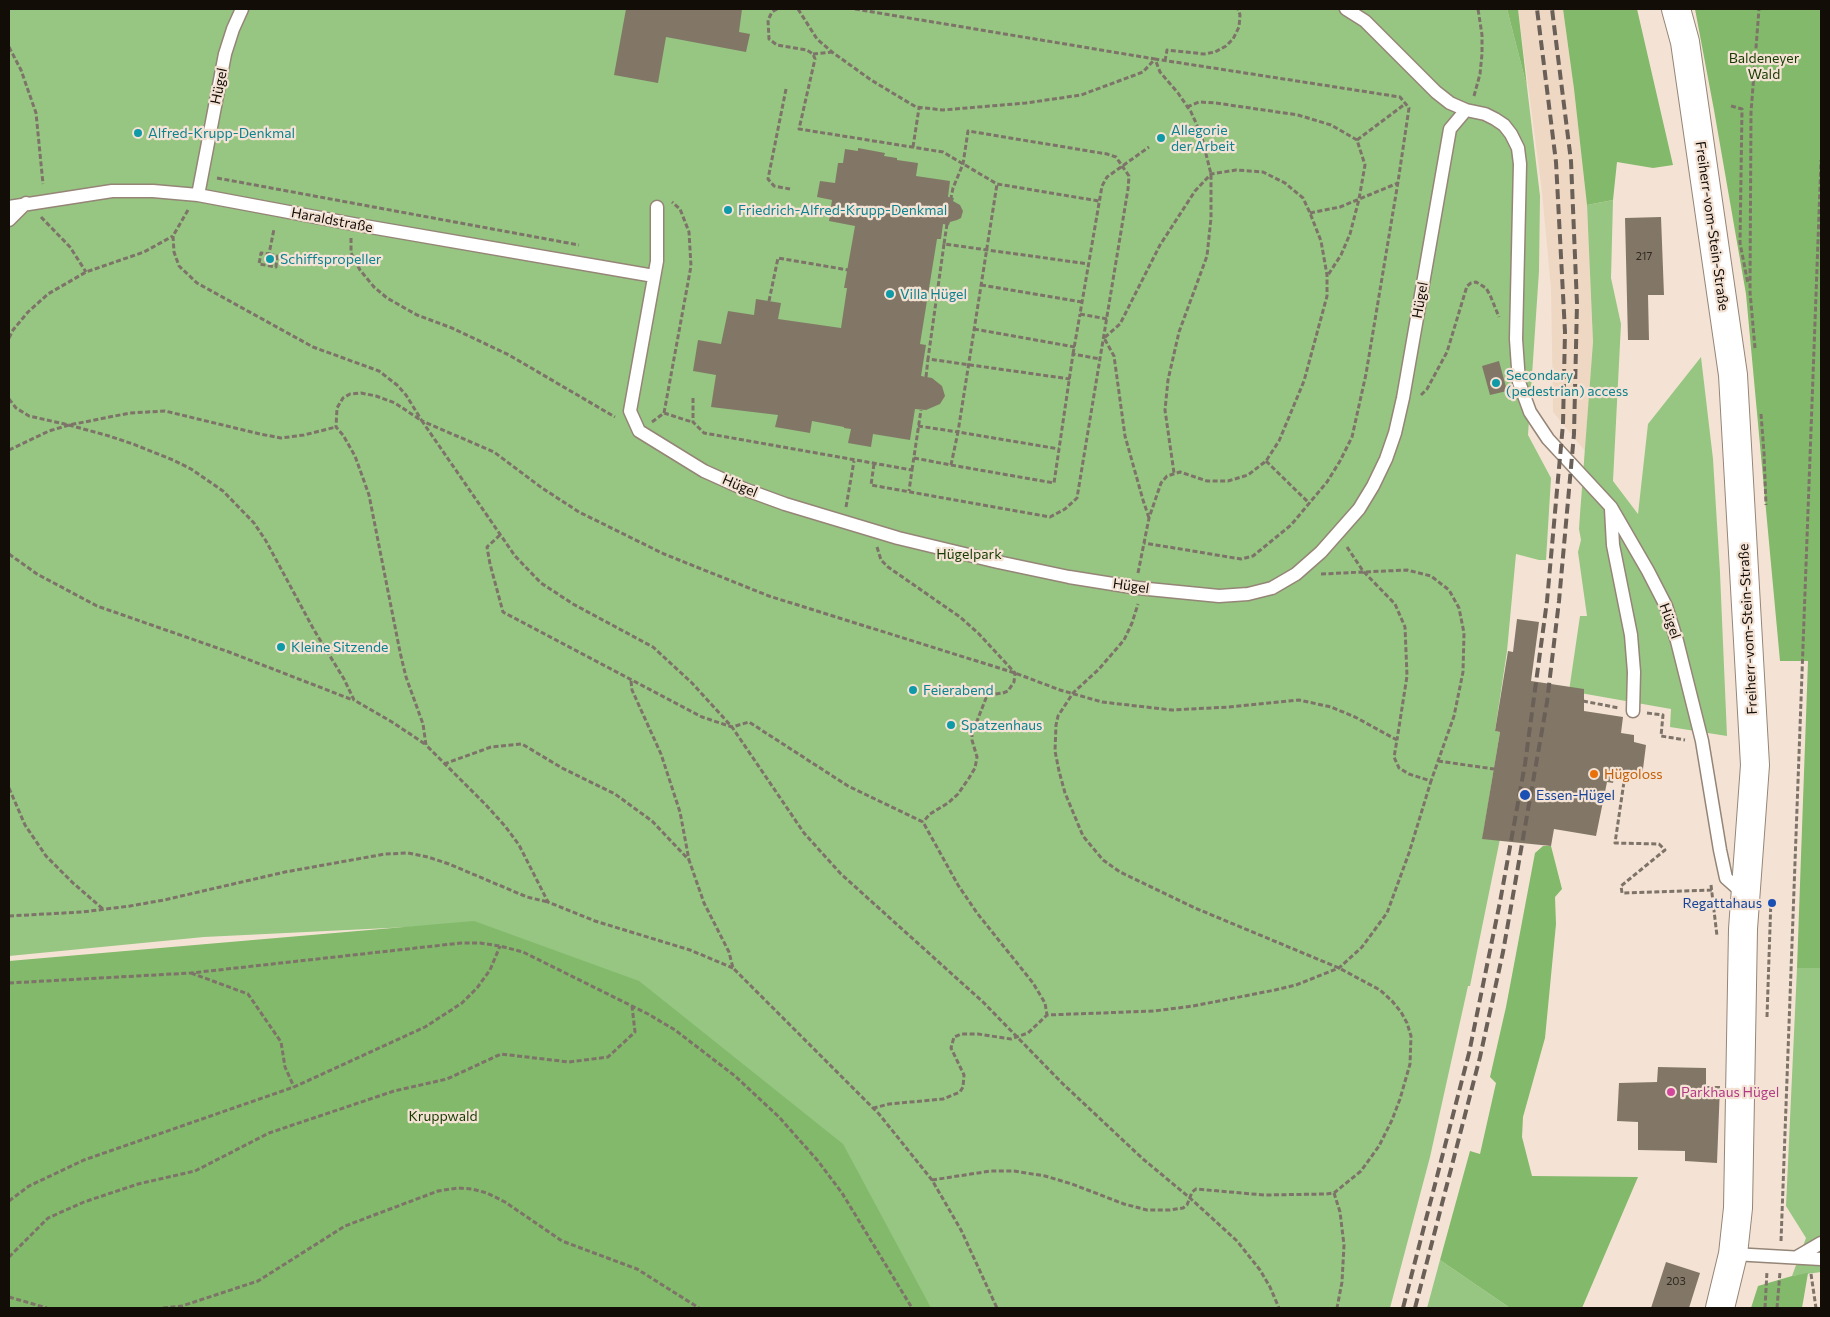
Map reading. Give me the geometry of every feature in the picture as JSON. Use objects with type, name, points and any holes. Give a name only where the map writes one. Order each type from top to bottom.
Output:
[{"type":"main road","name":"Freiherr-vom-Stein-Straße","points":[[1676,9],[1685,42],[1733,375],[1755,765],[1743,929],[1738,1208],[1733,1254],[1720,1308]]},
{"type":"lane","name":"Hügel","points":[[198,194],[225,54],[242,9]]},
{"type":"lane","name":"Hügel","points":[[1346,9],[1365,21],[1436,92],[1450,103],[1466,110],[1485,114],[1504,126],[1511,134],[1518,148],[1520,164],[1516,339],[1519,382],[1530,412],[1548,439],[1610,507],[1648,571],[1666,606],[1678,641],[1702,741],[1726,878],[1746,895]]},
{"type":"lane","name":"Hügel","points":[[639,431],[704,471],[744,489],[785,504],[877,532],[998,562],[1069,577],[1138,588],[1219,596],[1248,594],[1272,588],[1296,574],[1321,552],[1359,510],[1373,486],[1392,442],[1403,398],[1447,140],[1450,129],[1466,110]]},
{"type":"lane","name":"Haraldstraße","points":[[9,207],[112,191],[198,194],[353,224],[654,276]]},
{"type":"lane","points":[[639,431],[630,411],[657,261],[661,201]]},
{"type":"lane","points":[[9,220],[26,203]]},
{"type":"lane","points":[[1610,507],[1613,545],[1631,635],[1634,672],[1633,711]]},
{"type":"lane","points":[[1803,1258],[1821,1243]]},
{"type":"lane","points":[[1733,1254],[1821,1259]]},
{"type":"path","points":[[777,9],[772,12],[768,20],[769,39],[777,45],[807,50],[813,54],[815,59],[799,129],[943,152],[996,184],[1099,201]]},
{"type":"path","points":[[798,9],[817,39],[832,52],[870,80],[919,108],[943,110],[991,107],[1080,95],[1107,87],[1144,72],[1155,60]]},
{"type":"path","points":[[855,9],[1155,60],[1400,97],[1408,108],[1398,182],[1366,374],[1352,437],[1340,461],[1327,482],[1291,525],[1253,556],[1241,559],[1143,543]]},
{"type":"path","points":[[1165,61],[1167,50],[1204,54],[1215,52],[1226,46],[1233,39],[1239,27],[1238,9]]},
{"type":"path","points":[[1466,110],[1473,97],[1480,74],[1482,35],[1478,9]]},
{"type":"path","points":[[1731,106],[1742,110],[1740,243],[1750,292],[1751,112],[1759,9]]},
{"type":"path","points":[[9,47],[21,70],[36,113],[44,184]]},
{"type":"path","points":[[813,54],[832,52]]},
{"type":"path","points":[[1155,60],[1160,72],[1187,107],[1201,134],[1211,174],[1211,218],[1207,256],[1179,332],[1168,380],[1165,410],[1174,472]]},
{"type":"path","points":[[786,89],[768,179],[774,186],[790,189]]},
{"type":"path","points":[[1187,107],[1199,102],[1216,103],[1298,115],[1331,125],[1357,140],[1365,165],[1359,199],[1350,234],[1341,255],[1327,275]]},
{"type":"path","points":[[1357,140],[1405,104]]},
{"type":"path","points":[[913,147],[919,108]]},
{"type":"path","points":[[874,464],[871,485],[1050,517],[1065,509],[1077,498],[1129,176],[1116,157],[1108,154],[968,132],[963,164],[951,198]]},
{"type":"path","points":[[914,458],[1054,483],[1073,354],[1102,186],[1107,177],[1122,164],[1149,147]]},
{"type":"path","points":[[1777,1308],[1774,1256],[1821,160]]},
{"type":"path","points":[[932,1180],[991,1171],[1014,1171],[1044,1176],[1072,1184],[1124,1204],[1147,1210],[1183,1208],[1187,1204],[1192,1192],[1201,1188],[1264,1195],[1334,1193],[1361,1171],[1379,1146],[1400,1099],[1410,1064],[1411,1036],[1407,1022],[1392,1000],[1380,990],[1339,968],[1227,922],[1163,893],[1120,872],[1098,856],[1083,836],[1074,815],[1065,793],[1055,751],[1054,736],[1058,716],[1073,693],[1099,670],[1124,640],[1136,612],[1139,596],[1138,566],[1143,543],[1149,518],[1162,483],[1167,476],[1174,472],[1180,472],[1207,481],[1228,481],[1248,475],[1266,461],[1278,441],[1304,381],[1327,296],[1327,275],[1321,241],[1303,198],[1285,183],[1263,172],[1236,170],[1211,174],[1195,191],[1160,245],[1120,324],[1104,338]]},
{"type":"path","points":[[1310,213],[1340,207],[1398,182]]},
{"type":"path","points":[[951,465],[958,432],[996,184]]},
{"type":"path","points":[[9,338],[28,312],[48,294],[86,272],[144,252],[173,236],[198,194]]},
{"type":"path","points":[[357,203],[350,243],[351,253],[360,270],[374,287],[387,298],[417,315],[452,328],[509,355],[639,431],[664,413],[691,266],[689,232],[680,208],[661,201]]},
{"type":"path","points":[[26,203],[70,246],[86,272]]},
{"type":"path","points":[[926,377],[947,224]]},
{"type":"path","points":[[269,254],[274,229]]},
{"type":"path","points":[[173,236],[174,252],[179,266],[188,276],[224,299],[313,348],[384,374],[397,385],[406,395],[515,556],[541,583],[573,604],[653,647],[692,683],[732,727],[804,833],[840,874],[983,1002],[1062,1083],[1143,1159],[1220,1224],[1248,1252],[1270,1286],[1279,1308]]},
{"type":"path","points":[[944,244],[1089,264]]},
{"type":"path","points":[[261,253],[269,254],[278,256],[276,267],[259,264],[261,253]]},
{"type":"path","points":[[769,301],[778,258],[848,270]]},
{"type":"path","points":[[1403,398],[1411,399],[1419,396],[1427,389],[1438,371],[1452,337],[1465,291],[1471,283],[1476,282],[1486,288],[1500,321]]},
{"type":"path","points":[[981,284],[1082,302]]},
{"type":"path","points":[[1080,314],[1107,319]]},
{"type":"path","points":[[974,329],[1075,347]]},
{"type":"path","points":[[1104,338],[1114,356],[1125,436],[1149,518]]},
{"type":"path","points":[[1073,354],[1100,359]]},
{"type":"path","points":[[928,359],[1070,379]]},
{"type":"path","points":[[426,745],[423,724],[406,678],[400,652],[369,495],[355,456],[336,427],[337,408],[343,398],[350,394],[361,393],[386,399],[422,421],[494,452],[542,488],[579,512],[680,561],[769,596],[1102,702],[1172,710],[1213,709],[1299,700],[1331,707],[1355,717],[1397,740]]},
{"type":"path","points":[[693,398],[693,422]]},
{"type":"path","points":[[9,399],[16,408],[29,416],[69,425],[133,444],[173,460],[209,480],[241,508],[266,541],[354,700]]},
{"type":"path","points":[[909,491],[921,410]]},
{"type":"path","points":[[9,450],[49,431],[69,425],[130,413],[165,411],[281,438],[304,435],[336,427]]},
{"type":"path","points":[[664,413],[693,422],[704,434],[912,470]]},
{"type":"path","points":[[918,426],[1059,449]]},
{"type":"path","points":[[847,497],[854,461]]},
{"type":"path","points":[[1266,461],[1310,504]]},
{"type":"path","points":[[877,532],[877,552],[881,560],[888,567],[960,617],[979,634],[1015,673],[1014,682],[1008,691],[989,695],[986,698],[972,734],[977,757],[975,768],[970,778],[958,794],[948,803],[930,814],[923,822]]},
{"type":"path","points":[[1339,533],[1363,571],[1395,604],[1405,627],[1408,676],[1394,757],[1399,768],[1409,774],[1431,781]]},
{"type":"path","points":[[500,535],[487,547],[503,612],[702,717],[732,727],[749,722],[848,786],[923,822],[958,885],[977,913],[1033,982],[1045,1003],[1046,1015]]},
{"type":"path","points":[[9,554],[37,574],[97,606],[229,652],[354,700],[392,722],[426,745],[505,826],[519,845],[548,902]]},
{"type":"path","points":[[874,1108],[889,1104],[943,1099],[960,1092],[963,1087],[964,1075],[951,1048],[954,1037],[961,1034],[978,1034],[1002,1039],[1018,1038],[1028,1033],[1046,1015],[1154,1011],[1193,1006],[1275,990],[1296,985],[1339,968],[1362,947],[1387,913],[1409,853],[1431,781],[1454,716],[1463,672],[1464,633],[1459,608],[1448,590],[1431,576],[1407,570],[1296,574]]},
{"type":"path","points":[[631,681],[632,690],[664,762],[680,812],[689,860],[704,903],[729,952],[733,968]]},
{"type":"path","points":[[1583,701],[1663,715],[1661,736],[1687,740]]},
{"type":"path","points":[[444,764],[491,747],[522,744],[562,768],[615,794],[652,821],[689,860]]},
{"type":"path","points":[[1438,761],[1494,769]]},
{"type":"path","points":[[1625,775],[1615,843],[1659,844],[1665,850],[1621,886],[1622,893],[1712,890]]},
{"type":"path","points":[[9,788],[25,825],[46,856],[103,909]]},
{"type":"path","points":[[9,916],[82,912],[164,900],[284,872],[385,854],[408,853],[449,864],[527,897],[548,902],[595,921],[690,950],[733,968],[874,1108],[898,1136],[932,1180],[961,1230],[996,1308]]},
{"type":"path","points":[[9,983],[191,973],[461,943],[480,943],[523,952],[632,1005],[675,1030],[735,1076],[779,1117],[818,1161],[842,1193],[912,1308]]},
{"type":"path","points":[[9,1201],[29,1186],[84,1160],[294,1087],[425,1027],[462,1003],[477,988],[490,970],[500,946]]},
{"type":"path","points":[[191,973],[248,994],[281,1042],[286,1068],[294,1087]]},
{"type":"path","points":[[9,1257],[48,1218],[84,1202],[138,1184],[195,1171],[269,1133],[394,1091],[447,1079],[502,1054],[569,1062],[608,1057],[636,1032],[632,1005]]},
{"type":"path","points":[[163,1308],[182,1306],[258,1281],[345,1226],[438,1190],[458,1188],[487,1193],[505,1202],[562,1241],[638,1269],[699,1308]]},
{"type":"path","points":[[1334,1193],[1340,1212],[1344,1264],[1337,1308]]},
{"type":"path","points":[[1765,1308],[1774,1256]]},
{"type":"path","points":[[1803,1258],[1816,1308]]},
{"type":"path","points":[[9,1297],[47,1308]]},
{"type":"shaded area","points":[[1518,9],[1563,9],[1587,205],[1593,342],[1585,451],[1553,412],[1551,289],[1542,192]]},
{"type":"green space","name":"Hügelpark","points":[[9,9],[1507,9],[1527,87],[1540,196],[1539,271],[1528,435],[1551,478],[1546,560],[1516,554],[1507,651],[1495,731],[1500,732],[1483,835],[1500,839],[1470,986],[1468,986],[1430,1157],[1390,1308],[928,1308],[470,924],[204,937],[9,956]]},
{"type":"green space","points":[[1507,9],[1518,9],[1527,87]]},
{"type":"green space","points":[[1563,9],[1637,9],[1673,165],[1653,168],[1617,162],[1613,200],[1587,205],[1574,89]]},
{"type":"green space","name":"Baldeneyer Wald","points":[[1695,9],[1821,9],[1821,968],[1797,968],[1808,661],[1780,661],[1746,294]]},
{"type":"green space","points":[[1613,200],[1611,278],[1621,324],[1613,481],[1638,514],[1648,424],[1701,357],[1713,459],[1727,736],[1670,727],[1671,709],[1569,691],[1580,616],[1587,616],[1578,552],[1581,540],[1579,529],[1593,342],[1587,205]]},
{"type":"green space","points":[[1543,846],[1551,846],[1562,889],[1555,897],[1556,924],[1545,1038],[1523,1117],[1522,1137],[1532,1176],[1638,1177],[1582,1308],[1510,1308],[1440,1260],[1470,1151],[1480,1154],[1496,1083],[1490,1077],[1506,1007],[1535,853]]},
{"type":"green space","name":"Kruppwald","points":[[474,921],[639,981],[843,1144],[931,1308],[9,1308],[9,961]]},
{"type":"green space","points":[[1797,968],[1821,968],[1821,1272],[1792,1276],[1806,1238],[1786,1206]]},
{"type":"green space","points":[[1440,1260],[1510,1308],[1427,1308]]},
{"type":"green space","points":[[1808,1273],[1802,1308],[1751,1308],[1758,1286]]},
{"type":"building","points":[[626,9],[742,9],[739,32],[750,34],[746,52],[666,37],[658,83],[614,75]]},
{"type":"building","name":"Villa Hügel","points":[[858,148],[885,153],[884,156],[897,158],[897,160],[918,163],[916,176],[950,181],[948,197],[954,198],[953,201],[960,205],[963,211],[961,218],[950,222],[949,225],[943,224],[941,239],[937,239],[920,344],[926,345],[921,376],[932,378],[942,386],[945,396],[940,404],[926,410],[915,409],[910,440],[873,434],[871,447],[848,443],[851,429],[844,427],[812,421],[810,433],[775,427],[778,415],[711,407],[716,375],[693,371],[698,340],[721,344],[728,311],[754,315],[756,299],[781,303],[778,319],[841,328],[847,288],[844,288],[855,226],[829,221],[832,200],[817,197],[820,181],[835,183],[838,163],[843,163],[845,149],[858,151]]},
{"type":"building","points":[[1661,217],[1664,295],[1648,295],[1649,340],[1628,340],[1625,218]]},
{"type":"building","name":"Secondary (pedestrian) access","points":[[1499,361],[1507,391],[1490,395],[1482,366]]},
{"type":"building","points":[[1517,619],[1539,622],[1531,681],[1584,689],[1584,711],[1623,717],[1621,733],[1634,735],[1634,742],[1646,745],[1642,777],[1615,773],[1613,783],[1607,782],[1596,836],[1554,829],[1551,846],[1482,839],[1500,732],[1495,731],[1508,651],[1513,652]]},
{"type":"building","points":[[1658,1067],[1706,1068],[1706,1086],[1720,1086],[1717,1163],[1685,1161],[1685,1151],[1638,1150],[1638,1122],[1617,1121],[1619,1083],[1657,1082]]},
{"type":"building","points":[[1666,1262],[1700,1273],[1689,1308],[1651,1308]]},
{"type":"railway","points":[[1403,1308],[1469,1053],[1500,902],[1525,764],[1547,601],[1563,424],[1565,332],[1556,162],[1537,9]]},
{"type":"railway","points":[[1415,1308],[1480,1057],[1503,952],[1547,702],[1559,601],[1574,434],[1577,304],[1571,161],[1552,9]]},
{"type":"place","name":"Alfred-Krupp-Denkmal","points":[[138,133]]},
{"type":"place","name":"Allegorie der Arbeit","points":[[1161,138]]},
{"type":"place","name":"Friedrich-Alfred-Krupp-Denkmal","points":[[728,210]]},
{"type":"place","name":"Schiffspropeller","points":[[270,259]]},
{"type":"place","name":"Villa Hügel","points":[[890,294]]},
{"type":"place","name":"Secondary (pedestrian) access","points":[[1496,383]]},
{"type":"place","name":"Kleine Sitzende","points":[[281,647]]},
{"type":"place","name":"Feierabend","points":[[913,690]]},
{"type":"place","name":"Spatzenhaus","points":[[951,725]]},
{"type":"place","name":"Hügoloss","points":[[1594,774]]},
{"type":"place","name":"Essen-Hügel","points":[[1525,795]]},
{"type":"place","name":"Regattahaus","points":[[1772,903]]},
{"type":"place","name":"Parkhaus Hügel","points":[[1671,1092]]}]
